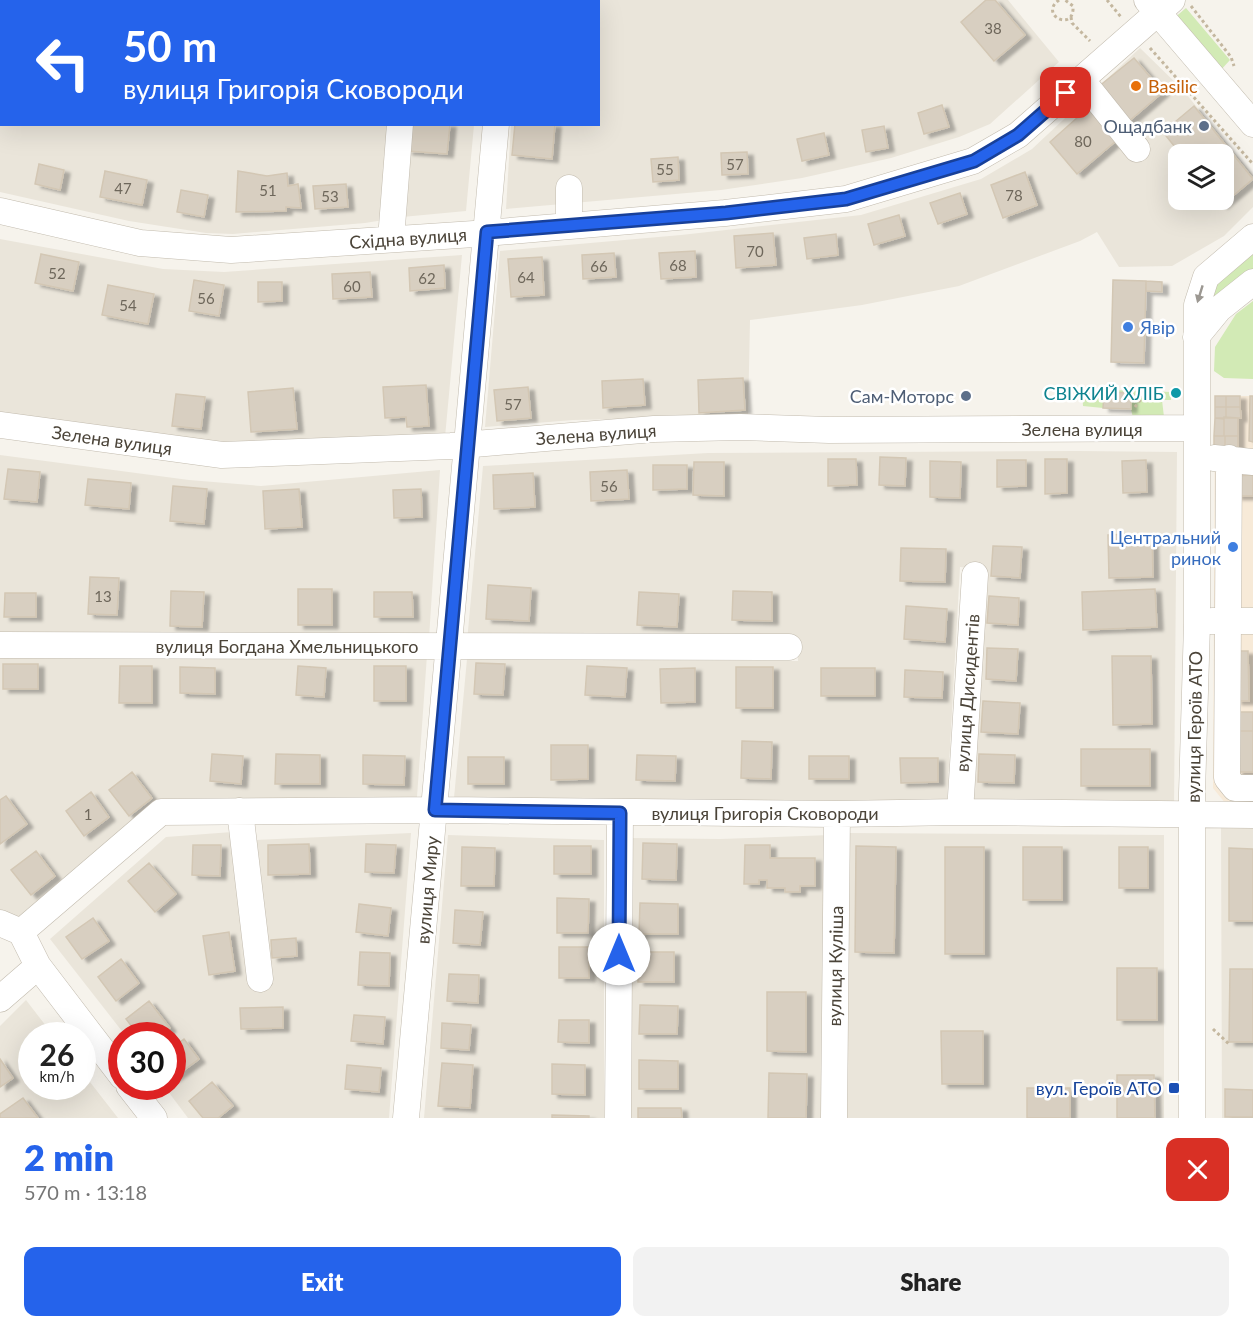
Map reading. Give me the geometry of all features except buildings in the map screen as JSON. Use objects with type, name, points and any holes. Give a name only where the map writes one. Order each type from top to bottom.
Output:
[{"type":"street","name":"Східна вулиця","points":[[0,211],[140,243],[231,250],[726,213],[846,199],[974,161],[1018,135],[1081,79],[1123,27],[1156,4]]},
{"type":"street","points":[[1156,4],[1253,123]]},
{"type":"street","points":[[1081,79],[1137,148]]},
{"type":"street","points":[[391,239],[400,126]]},
{"type":"street","name":"вулиця Миру","points":[[406,1118],[496,126]]},
{"type":"street","points":[[569,189],[569,225]]},
{"type":"street","name":"вулиця Героїв АТО","points":[[1192,1118],[1192,813],[1197,621],[1197,305],[1206,277],[1253,237]]},
{"type":"street","points":[[1196,337],[1219,309],[1253,282]]},
{"type":"street","name":"Зелена вулиця","points":[[0,425],[222,455],[468,444],[654,429],[741,427],[829,430],[1196,428]]},
{"type":"street","points":[[1196,457],[1241,460],[1240,621],[1227,778],[1235,788],[1253,788]]},
{"type":"street","name":"вулиця Дисидентів","points":[[960,812],[975,575]]},
{"type":"street","points":[[1197,621],[1240,621]]},
{"type":"street","name":"вулиця Богдана Хмельницького","points":[[0,645],[789,647]]},
{"type":"street","name":"вулиця Григорія Сковороди","points":[[10,928],[161,812],[435,810],[620,813],[1253,814]]},
{"type":"street","points":[[240,811],[260,979]]},
{"type":"street","points":[[618,1118],[620,813]]},
{"type":"street","name":"вулиця Куліша","points":[[834,1118],[837,814]]},
{"type":"street","points":[[10,928],[108,1058]]},
{"type":"street","points":[[0,999],[38,966]]},
{"type":"street","points":[[140,1100],[154,1118]]},
{"type":"path","points":[[1059,0],[1054,3],[1052,10],[1054,16],[1059,20],[1071,17]]},
{"type":"path","points":[[1065,0],[1072,6],[1072,23],[1090,41]]},
{"type":"path","points":[[1187,0],[1231,57],[1237,75]]},
{"type":"path","points":[[1156,4],[1120,15],[1123,27],[1151,48],[1253,164]]},
{"type":"path","points":[[1083,48],[1097,34]]},
{"type":"path","points":[[1132,411],[1146,391]]},
{"type":"path","points":[[1210,1027],[1229,1044]]},
{"type":"shaded area","points":[[600,0],[1008,0],[1059,62],[990,124],[959,137],[891,158],[802,178],[721,190],[506,209],[511,126],[600,126]]},
{"type":"shaded area","points":[[1140,48],[1182,89],[1227,144],[1168,144],[1168,210],[1234,210],[1234,152],[1253,175],[1253,207],[1224,236],[1172,266],[1119,267],[1097,232],[1080,241],[959,286],[862,305],[750,320],[748,416],[573,420],[485,427],[500,251],[681,235],[861,215],[981,179],[1032,149]]},
{"type":"shaded area","points":[[0,126],[474,126],[466,211],[365,223],[233,234],[206,233],[129,221],[0,192]]},
{"type":"shaded area","points":[[0,239],[163,269],[224,272],[462,255],[445,437],[227,448],[0,417]]},
{"type":"shaded area","name":"Центральний ринок","points":[[1215,396],[1253,396],[1253,804],[1226,804],[1213,788]]},
{"type":"shaded area","points":[[1177,452],[1174,810],[970,802],[982,569],[960,567],[947,802],[454,798],[467,659],[798,661],[797,640],[467,642],[483,466],[708,453]]},
{"type":"shaded area","points":[[0,455],[189,480],[261,486],[440,470],[429,638],[0,636]]},
{"type":"shaded area","points":[[0,654],[427,655],[417,797],[171,799],[158,806],[17,919],[0,912]]},
{"type":"shaded area","points":[[1253,822],[1253,1118],[1222,1118],[1221,825]]},
{"type":"shaded area","points":[[232,832],[255,840],[411,833],[389,1118],[188,1118],[174,1100],[186,1100],[186,1022],[115,1022],[50,939],[166,837]]},
{"type":"shaded area","points":[[847,833],[1164,835],[1164,1118],[842,1118]]},
{"type":"shaded area","points":[[448,835],[604,840],[604,1118],[424,1118]]},
{"type":"shaded area","points":[[830,835],[827,1118],[628,1118],[631,838],[720,839]]},
{"type":"shaded area","points":[[26,1000],[43,1022],[18,1022],[18,1100],[96,1100],[96,1090],[118,1118],[0,1118],[0,1026]]},
{"type":"green space","points":[[1186,8],[1230,60],[1219,72],[1173,19]]},
{"type":"green space","points":[[1253,242],[1253,270],[1214,297],[1211,294],[1211,278]]},
{"type":"green space","points":[[1253,301],[1253,379],[1224,378],[1214,371],[1215,347],[1236,314]]},
{"type":"green space","points":[[1082,389],[1171,392],[1171,400],[1162,400],[1164,417],[1133,418],[1131,393],[1104,392],[1103,408],[1083,406]]},
{"type":"place","name":"Basilic","points":[[1136,86]]},
{"type":"place","name":"Ощадбанк","points":[[1204,126]]},
{"type":"place","name":"Явір","points":[[1128,327]]},
{"type":"place","name":"СВІЖИЙ ХЛІБ","points":[[1176,393]]},
{"type":"place","name":"Сам-Моторс","points":[[966,396]]},
{"type":"place","name":"Центральний ринок","points":[[1233,547]]},
{"type":"place","name":"вул. Героїв АТО","points":[[1174,1088]]},
{"type":"route","points":[[619,954],[620,813],[435,810],[487,232],[726,213],[846,199],[974,161],[1018,135],[1066,93]]}]
